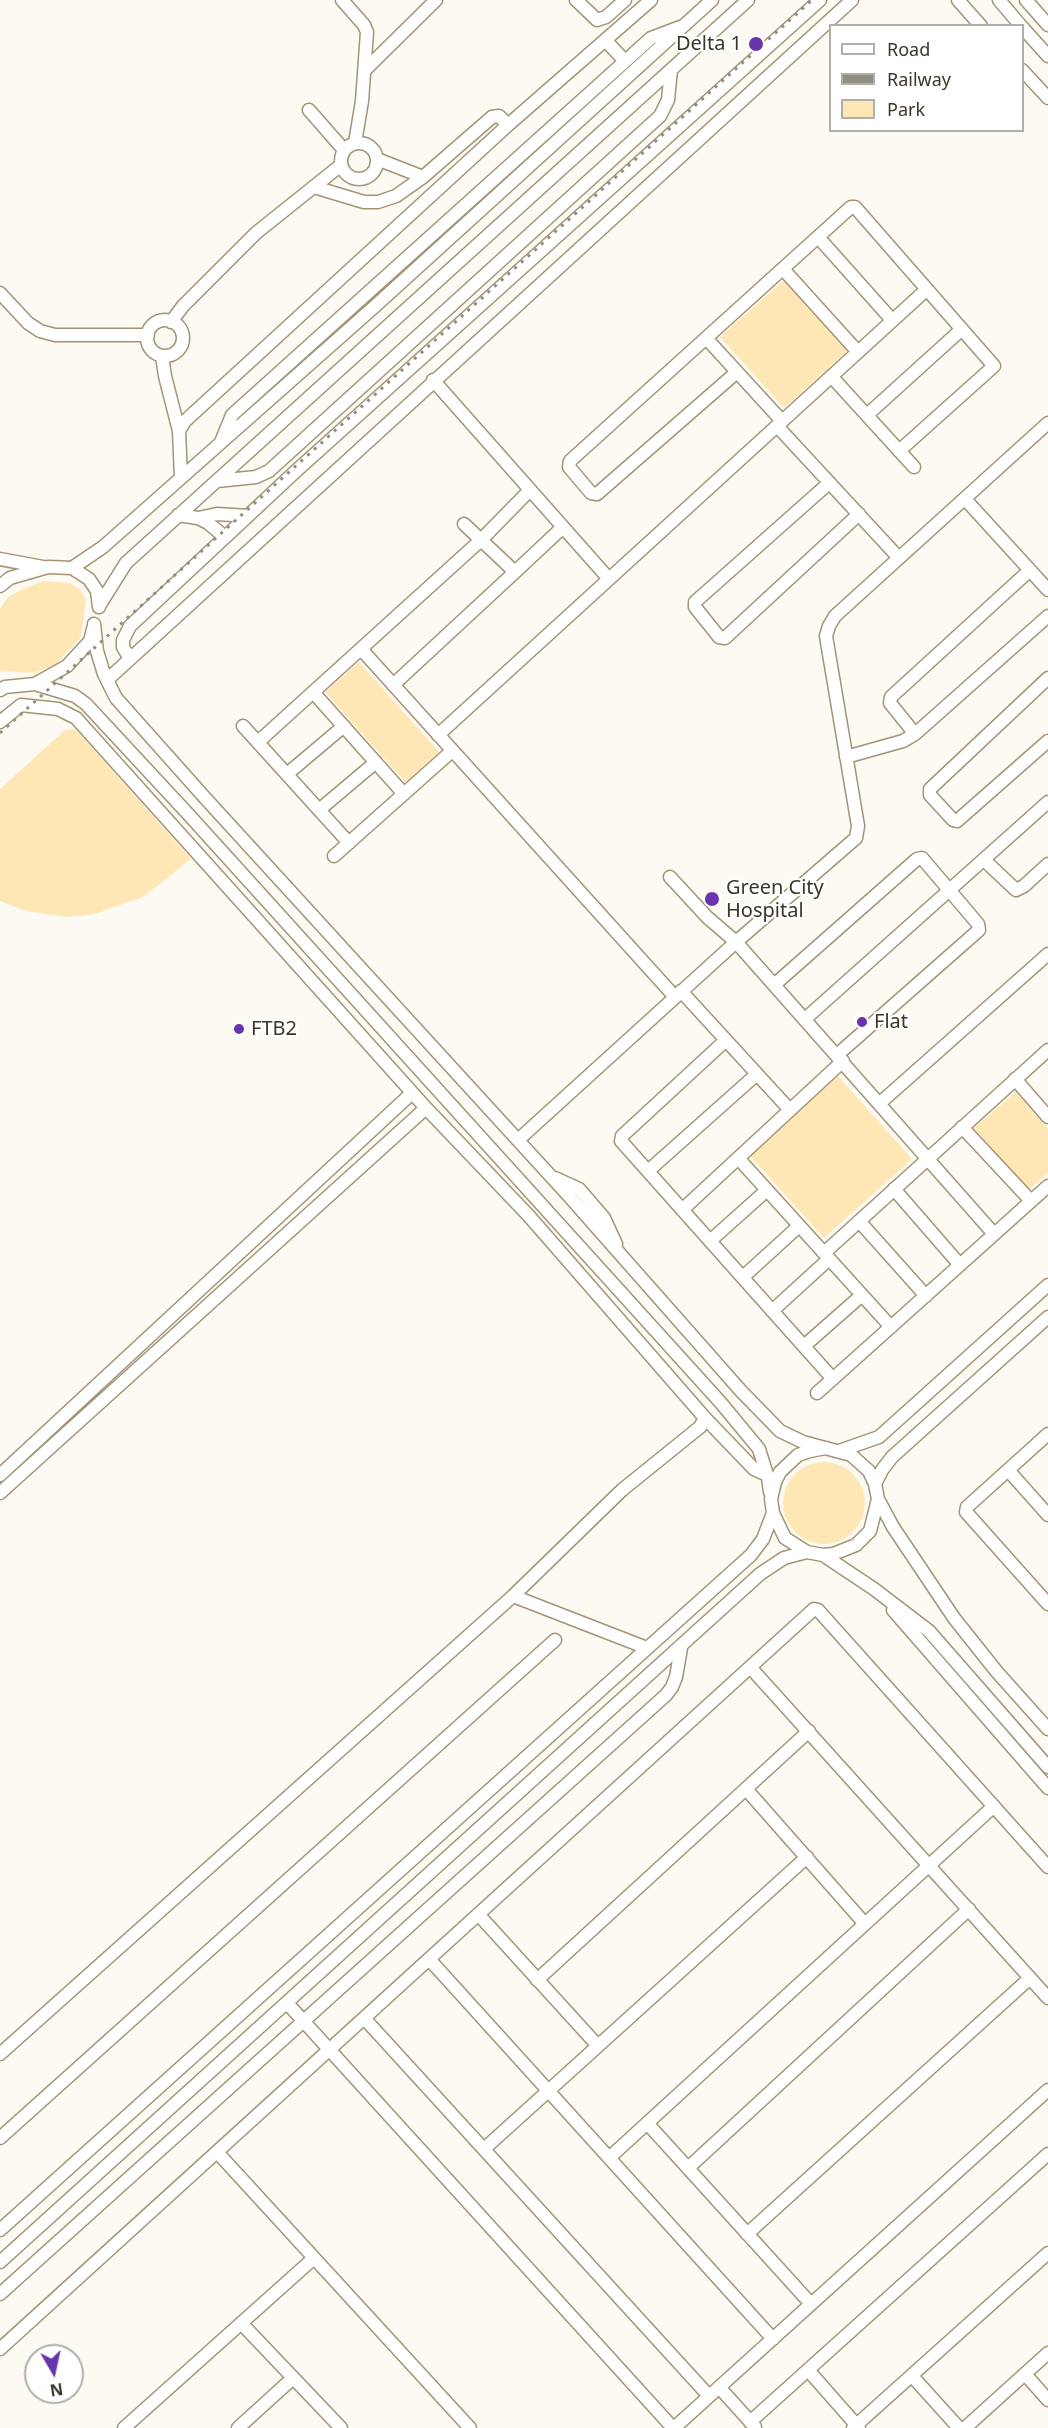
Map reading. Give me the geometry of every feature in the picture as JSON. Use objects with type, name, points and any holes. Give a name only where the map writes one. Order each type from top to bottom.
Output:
[{"type":"street","points":[[342,0],[364,25],[367,32],[355,143]]},
{"type":"street","points":[[364,71],[436,0]]},
{"type":"street","points":[[576,0],[597,20],[606,17],[626,0]]},
{"type":"street","points":[[180,431],[185,421],[508,125],[651,0]]},
{"type":"street","points":[[72,568],[103,548],[712,0]]},
{"type":"street","points":[[35,684],[67,666],[90,641],[99,606],[126,563],[748,0]]},
{"type":"street","points":[[107,680],[433,380],[852,0]]},
{"type":"street","points":[[958,0],[979,24]]},
{"type":"street","points":[[999,0],[1020,24]]},
{"type":"street","points":[[1026,0],[1048,25]]},
{"type":"street","points":[[130,659],[123,647],[123,640],[130,626],[248,516],[781,35],[813,3]]},
{"type":"street","points":[[220,444],[232,415],[651,38],[684,25]]},
{"type":"street","points":[[1024,28],[1048,56]]},
{"type":"street","points":[[781,35],[795,51]]},
{"type":"street","points":[[606,40],[625,61]]},
{"type":"street","points":[[217,481],[256,477],[269,471],[660,116],[668,100],[671,70]]},
{"type":"street","points":[[1024,71],[1048,98]]},
{"type":"street","points":[[309,110],[344,150]]},
{"type":"street","points":[[314,187],[364,202],[378,202],[396,196],[423,177],[492,117],[499,116],[508,125]]},
{"type":"street","points":[[355,143],[372,148],[377,159],[370,175],[359,179],[348,175],[340,160],[344,150],[355,143]]},
{"type":"street","points":[[377,159],[423,177]]},
{"type":"street","points":[[171,322],[183,306],[256,233],[341,165]]},
{"type":"street","points":[[737,372],[600,492],[591,493],[568,463],[851,207],[855,207],[926,290],[993,363],[994,367],[899,451]]},
{"type":"street","points":[[818,237],[892,320]]},
{"type":"street","points":[[783,268],[858,352]]},
{"type":"street","points":[[438,735],[926,290]]},
{"type":"street","points":[[0,293],[27,323],[40,331],[55,335],[148,335]]},
{"type":"street","points":[[159,322],[171,322],[180,329],[183,341],[173,354],[162,356],[149,346],[148,335],[159,322]]},
{"type":"street","points":[[867,415],[962,329]]},
{"type":"street","points":[[706,338],[830,483],[899,558]]},
{"type":"street","points":[[162,356],[180,431],[181,478]]},
{"type":"street","points":[[831,376],[914,467]]},
{"type":"street","points":[[433,380],[609,579]]},
{"type":"street","points":[[518,1140],[736,942],[856,838],[858,826],[826,636],[829,626],[835,616],[1048,423]]},
{"type":"street","points":[[830,483],[695,602],[695,607],[719,637],[725,638],[859,514]]},
{"type":"street","points":[[258,742],[481,540],[530,490]]},
{"type":"street","points":[[965,499],[1048,590]]},
{"type":"street","points":[[178,515],[198,518],[217,514],[248,516]]},
{"type":"street","points":[[198,518],[225,537]]},
{"type":"street","points":[[464,524],[515,572]]},
{"type":"street","points":[[393,685],[563,527]]},
{"type":"street","points":[[0,559],[48,567],[72,568],[89,579],[97,591],[99,606]]},
{"type":"street","points":[[0,586],[10,578],[48,567]]},
{"type":"street","points":[[915,734],[890,703],[891,697],[1030,570]]},
{"type":"street","points":[[846,757],[903,741],[915,734],[1048,616]]},
{"type":"street","points":[[94,624],[97,651],[116,698],[620,1253],[741,1391],[780,1431],[803,1442],[851,1455],[869,1471],[876,1484],[878,1499],[893,1527],[954,1618],[1048,1730]]},
{"type":"street","points":[[361,649],[452,751],[678,994],[726,1040],[790,1110]]},
{"type":"street","points":[[1048,678],[930,789],[930,795],[953,820],[957,821],[1048,741]]},
{"type":"street","points":[[2,687],[35,684],[75,696],[86,704],[721,1403],[759,1449],[768,1475],[773,1513],[785,1538],[807,1552],[823,1555],[833,1554],[856,1545],[870,1531],[878,1499]]},
{"type":"street","points":[[313,692],[404,794]]},
{"type":"street","points":[[0,722],[21,705],[58,709],[76,718],[412,1093],[529,1216],[705,1418],[754,1469],[768,1475]]},
{"type":"street","points":[[243,726],[349,843]]},
{"type":"street","points":[[287,774],[344,726]]},
{"type":"street","points":[[334,856],[452,751]]},
{"type":"street","points":[[319,810],[376,762]]},
{"type":"street","points":[[805,1019],[1048,802]]},
{"type":"street","points":[[682,1210],[790,1110],[840,1058],[979,930],[978,924],[922,858],[917,859],[774,985]]},
{"type":"street","points":[[984,860],[1016,890],[1048,864]]},
{"type":"street","points":[[670,877],[707,917],[736,942],[994,1234]]},
{"type":"street","points":[[261,923],[274,909]]},
{"type":"street","points":[[880,1103],[1048,954]]},
{"type":"street","points":[[726,1040],[621,1138],[622,1143],[833,1379]]},
{"type":"street","points":[[772,1311],[859,1221],[1048,1050]]},
{"type":"street","points":[[648,1171],[757,1074]]},
{"type":"street","points":[[1015,1079],[1048,1117]]},
{"type":"street","points":[[0,1475],[412,1093]]},
{"type":"street","points":[[0,1493],[426,1108]]},
{"type":"street","points":[[963,1127],[1031,1201]]},
{"type":"street","points":[[738,1158],[891,1327]]},
{"type":"street","points":[[817,1394],[1048,1186]]},
{"type":"street","points":[[894,1189],[960,1265]]},
{"type":"street","points":[[710,1241],[767,1190]]},
{"type":"street","points":[[859,1221],[926,1296]]},
{"type":"street","points":[[742,1277],[799,1226]]},
{"type":"street","points":[[771,1499],[780,1472],[798,1455],[810,1450],[832,1450],[864,1444],[879,1437],[1048,1285]]},
{"type":"street","points":[[804,1346],[862,1295]]},
{"type":"street","points":[[876,1484],[882,1470],[892,1457],[1048,1317]]},
{"type":"street","points":[[0,2054],[513,1596],[622,1490],[700,1427],[705,1418]]},
{"type":"street","points":[[1048,1434],[967,1508],[966,1512],[1048,1604]]},
{"type":"street","points":[[1008,1470],[1048,1515]]},
{"type":"street","points":[[0,2230],[751,1555],[763,1539],[773,1513]]},
{"type":"street","points":[[0,2262],[681,1648],[760,1574],[784,1558],[807,1552]]},
{"type":"street","points":[[823,1555],[874,1589],[929,1632],[1048,1767]]},
{"type":"street","points":[[874,1589],[1048,1788]]},
{"type":"street","points":[[513,1596],[647,1648]]},
{"type":"street","points":[[0,2349],[816,1609],[1048,1866]]},
{"type":"street","points":[[0,2138],[555,1640]]},
{"type":"street","points":[[0,2294],[666,1695],[672,1687],[681,1648]]},
{"type":"street","points":[[750,1667],[1048,1998]]},
{"type":"street","points":[[537,1980],[808,1731]]},
{"type":"street","points":[[746,1788],[865,1924]]},
{"type":"street","points":[[609,2158],[994,1806]]},
{"type":"street","points":[[484,2149],[807,1857]]},
{"type":"street","points":[[688,2168],[969,1909]]},
{"type":"street","points":[[478,1914],[598,2046]]},
{"type":"street","points":[[429,1959],[773,2339]]},
{"type":"street","points":[[747,2234],[1030,1978]]},
{"type":"street","points":[[287,2003],[674,2428],[1048,2090]]},
{"type":"street","points":[[364,2018],[709,2396]]},
{"type":"street","points":[[647,2123],[811,2304]]},
{"type":"street","points":[[217,2152],[463,2426]]},
{"type":"street","points":[[719,2387],[753,2425],[808,2370],[1048,2154]]},
{"type":"street","points":[[808,2370],[856,2427],[1048,2253]]},
{"type":"street","points":[[124,2428],[314,2258]]},
{"type":"street","points":[[241,2323],[341,2428]]},
{"type":"street","points":[[965,2428],[1048,2353]]},
{"type":"street","points":[[1025,2374],[1048,2400]]},
{"type":"street","points":[[912,2376],[959,2428]]},
{"type":"street","points":[[238,2428],[293,2378]]},
{"type":"green space","points":[[784,280],[848,350],[784,408],[720,337]]},
{"type":"green space","points":[[44,581],[70,583],[80,589],[86,600],[81,637],[56,664],[35,673],[0,671],[0,609],[8,597]]},
{"type":"green space","points":[[359,662],[439,752],[405,782],[325,692]]},
{"type":"green space","points":[[75,729],[191,859],[143,897],[94,914],[69,917],[26,911],[0,901],[0,789],[65,730]]},
{"type":"green space","points":[[838,1076],[912,1159],[824,1238],[750,1156]]},
{"type":"green space","points":[[1016,1092],[1048,1129],[1048,1173],[1028,1190],[974,1128]]},
{"type":"green space","points":[[824,1462],[840,1465],[853,1474],[862,1487],[865,1503],[862,1519],[853,1532],[840,1541],[824,1544],[808,1541],[795,1532],[786,1519],[783,1503],[786,1487],[795,1474],[808,1465]]},
{"type":"railway","points":[[0,733],[812,0]]},
{"type":"place","name":"Delta 1","points":[[756,44]]},
{"type":"place","name":"Green City Hospital","points":[[712,899]]},
{"type":"place","name":"Flat","points":[[862,1022]]},
{"type":"place","name":"FTB2","points":[[239,1029]]}]
